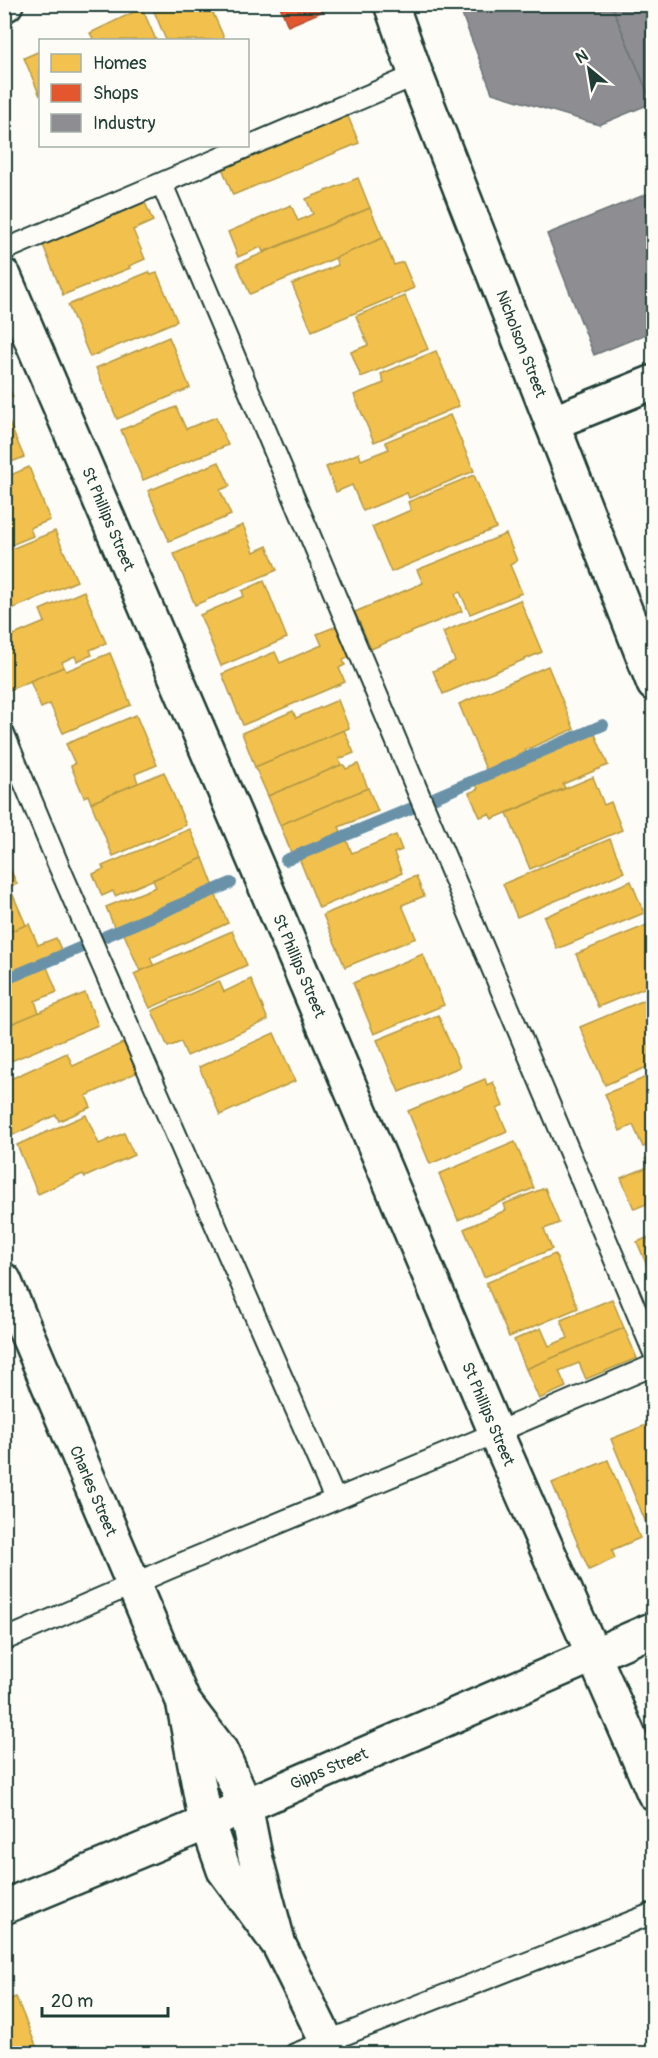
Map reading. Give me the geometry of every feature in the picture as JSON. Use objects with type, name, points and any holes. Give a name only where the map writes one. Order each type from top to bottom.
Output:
[{"type":"street","name":"Nicholson Street","points":[[391,4],[416,75],[654,684]]},
{"type":"street","name":"St Phillips Street","points":[[4,276],[496,1433],[654,1794]]},
{"type":"street","points":[[552,423],[654,382]]},
{"type":"street","name":"Charles Street","points":[[4,1280],[183,1701],[221,1751],[245,1805],[255,1856],[279,1945]]},
{"type":"street","name":"Gipps Street","points":[[4,1907],[654,1629]]},
{"type":"street","name":"Charles Street","points":[[183,1701],[206,1822],[224,1870],[279,1945],[330,2046]]},
{"type":"lane","points":[[249,147],[416,75]]},
{"type":"lane","points":[[4,250],[248,147]]},
{"type":"lane","points":[[162,184],[654,1353]]},
{"type":"lane","points":[[4,734],[335,1499]]},
{"type":"lane","points":[[4,1640],[654,1365]]},
{"type":"lane","points":[[295,2054],[330,2046],[654,1913]]},
{"type":"building: Homes","points":[[151,4],[209,4],[225,39],[166,39]]},
{"type":"building: Homes","points":[[142,8],[156,39],[92,39],[90,33]]},
{"type":"building: Homes","points":[[39,51],[39,94],[24,58]]},
{"type":"building: Homes","points":[[345,109],[359,143],[233,195],[220,163]]},
{"type":"building: Homes","points":[[358,178],[370,208],[263,252],[261,247],[238,257],[228,232],[291,205],[298,221],[313,214],[306,199]]},
{"type":"building: Homes","points":[[143,198],[153,221],[133,230],[145,259],[129,266],[130,268],[63,295],[43,245],[57,239],[55,235]]},
{"type":"building: Homes","points":[[370,208],[383,238],[250,294],[237,264]]},
{"type":"building: Homes","points":[[383,238],[394,265],[403,262],[414,288],[312,331],[292,284],[338,265],[335,258]]},
{"type":"building: Homes","points":[[149,272],[151,275],[157,273],[177,321],[90,357],[68,305]]},
{"type":"building: Homes","points":[[405,296],[428,349],[361,377],[351,352],[368,345],[356,316]]},
{"type":"building: Homes","points":[[169,337],[190,388],[117,419],[96,368]]},
{"type":"building: Homes","points":[[436,351],[459,406],[374,442],[354,395],[384,383],[381,374]]},
{"type":"building: Homes","points":[[4,377],[13,397],[4,401]]},
{"type":"building: Homes","points":[[176,407],[186,429],[216,417],[228,445],[143,480],[121,430]]},
{"type":"building: Homes","points":[[4,411],[24,457],[4,465]]},
{"type":"building: Homes","points":[[450,415],[474,471],[409,498],[407,493],[363,511],[352,485],[336,492],[326,467],[359,453],[361,460],[389,449],[385,442]]},
{"type":"building: Homes","points":[[219,462],[230,486],[220,490],[231,515],[169,541],[148,491]]},
{"type":"building: Homes","points":[[29,467],[50,520],[30,528],[33,536],[4,548],[4,478]]},
{"type":"building: Homes","points":[[474,475],[496,528],[391,572],[372,527],[411,510],[408,502]]},
{"type":"building: Homes","points":[[243,525],[254,552],[267,546],[277,570],[195,605],[174,554]]},
{"type":"building: Homes","points":[[55,531],[77,581],[7,611],[4,606],[4,593],[8,592],[4,582],[4,552]]},
{"type":"building: Homes","points":[[506,534],[517,561],[510,565],[522,593],[470,614],[460,592],[455,594],[462,611],[371,649],[355,612],[423,583],[417,570]]},
{"type":"building: Homes","points":[[264,581],[287,638],[221,666],[200,615],[244,596],[242,591]]},
{"type":"building: Homes","points":[[84,591],[106,643],[90,650],[92,655],[77,661],[75,656],[62,662],[64,667],[4,692],[4,639],[45,622],[40,610]]},
{"type":"building: Homes","points":[[520,600],[542,652],[443,694],[433,671],[455,661],[443,632]]},
{"type":"building: Homes","points":[[337,626],[350,657],[343,660],[345,665],[339,668],[345,682],[243,725],[222,674],[275,652],[280,663],[322,645],[317,634]]},
{"type":"building: Homes","points":[[110,653],[131,705],[63,733],[50,704],[41,708],[30,681],[64,667],[66,671]]},
{"type":"building: Homes","points":[[548,666],[574,729],[525,750],[528,755],[487,772],[459,704]]},
{"type":"building: Homes","points":[[338,700],[349,728],[255,767],[242,733],[293,711],[296,718]]},
{"type":"building: Homes","points":[[136,715],[157,765],[135,774],[138,783],[91,803],[88,795],[84,797],[71,766],[75,764],[66,744]]},
{"type":"building: Homes","points":[[344,730],[354,753],[339,759],[341,765],[268,796],[255,767]]},
{"type":"building: Homes","points":[[595,734],[608,765],[563,784],[565,788],[492,819],[489,814],[480,817],[469,793],[478,789],[476,784]]},
{"type":"building: Homes","points":[[358,764],[368,788],[280,825],[268,796],[341,765],[344,765],[346,769]]},
{"type":"building: Homes","points":[[164,772],[186,825],[113,856],[91,803]]},
{"type":"building: Homes","points":[[593,777],[604,805],[611,802],[622,830],[530,869],[507,813]]},
{"type":"building: Homes","points":[[368,788],[378,811],[339,827],[342,834],[292,855],[280,825]]},
{"type":"building: Homes","points":[[190,829],[203,858],[115,896],[113,891],[102,896],[93,874],[104,869],[102,866]]},
{"type":"building: Homes","points":[[396,835],[402,850],[394,853],[402,873],[319,908],[299,858],[346,839],[352,853]]},
{"type":"building: Homes","points":[[610,839],[624,872],[517,917],[503,884]]},
{"type":"building: Homes","points":[[203,858],[214,887],[115,929],[106,907],[156,887],[153,880]]},
{"type":"building: Homes","points":[[7,862],[17,884],[4,889],[4,863]]},
{"type":"building: Homes","points":[[416,876],[424,896],[402,905],[416,938],[345,967],[323,915]]},
{"type":"building: Homes","points":[[631,881],[644,913],[557,949],[544,917]]},
{"type":"building: Homes","points":[[215,893],[228,923],[150,958],[154,966],[140,971],[124,934]]},
{"type":"building: Homes","points":[[13,895],[26,925],[4,934],[4,898]]},
{"type":"building: Homes","points":[[654,922],[654,984],[598,1007],[576,954]]},
{"type":"building: Homes","points":[[29,924],[38,945],[56,938],[62,952],[4,977],[4,934]]},
{"type":"building: Homes","points":[[232,931],[247,965],[150,1008],[134,974]]},
{"type":"building: Homes","points":[[423,954],[444,1005],[374,1034],[353,983]]},
{"type":"building: Homes","points":[[47,967],[57,992],[35,1001],[39,1013],[10,1024],[9,1019],[4,1021],[4,985]]},
{"type":"building: Homes","points":[[251,979],[268,1020],[187,1056],[181,1042],[168,1047],[152,1011],[219,981],[224,992]]},
{"type":"building: Homes","points":[[85,993],[98,1025],[4,1064],[4,1027]]},
{"type":"building: Homes","points":[[654,996],[654,1064],[605,1085],[580,1027]]},
{"type":"building: Homes","points":[[438,1015],[460,1067],[399,1092],[377,1040]]},
{"type":"building: Homes","points":[[274,1033],[295,1081],[220,1115],[199,1067]]},
{"type":"building: Homes","points":[[125,1042],[138,1072],[86,1096],[91,1107],[59,1121],[56,1115],[13,1135],[4,1115],[4,1082],[67,1053],[73,1066]]},
{"type":"building: Homes","points":[[654,1074],[654,1143],[643,1147],[633,1125],[620,1131],[605,1094]]},
{"type":"building: Homes","points":[[485,1079],[487,1085],[493,1082],[503,1106],[497,1109],[507,1131],[430,1164],[408,1111]]},
{"type":"building: Homes","points":[[86,1115],[99,1144],[124,1133],[134,1155],[85,1177],[83,1174],[38,1194],[17,1145]]},
{"type":"building: Homes","points":[[515,1142],[534,1188],[458,1220],[439,1174]]},
{"type":"building: Homes","points":[[654,1155],[654,1201],[634,1209],[621,1178],[648,1167],[645,1159]]},
{"type":"building: Homes","points":[[545,1188],[559,1223],[544,1229],[552,1249],[484,1277],[464,1229],[506,1210],[504,1204]]},
{"type":"building: Homes","points":[[654,1235],[654,1282],[637,1242]]},
{"type":"building: Homes","points":[[555,1254],[578,1308],[509,1337],[486,1283]]},
{"type":"building: Homes","points":[[612,1299],[624,1328],[526,1369],[514,1340],[541,1328],[549,1346],[568,1338],[561,1320]]},
{"type":"building: Homes","points":[[624,1328],[637,1358],[586,1379],[579,1363],[559,1371],[566,1387],[539,1399],[526,1369]]},
{"type":"building: Homes","points":[[646,1425],[654,1442],[654,1542],[611,1439]]},
{"type":"building: Homes","points":[[608,1460],[640,1538],[612,1550],[615,1558],[589,1570],[552,1483]]},
{"type":"building: Homes","points":[[16,1997],[37,2048],[29,2051],[30,2054],[4,2054],[4,2001]]},
{"type":"building: Shops","points":[[279,4],[327,4],[328,9],[288,26]]},
{"type":"building: Industry","points":[[458,4],[611,4],[652,103],[599,125],[492,93]]},
{"type":"building: Industry","points":[[611,4],[654,4],[654,106],[652,103]]},
{"type":"building: Industry","points":[[654,191],[654,331],[594,355],[547,234]]},
{"type":"waterway","points":[[431,799],[603,725]]},
{"type":"waterway","points":[[286,860],[412,808]]},
{"type":"waterway","points":[[106,936],[231,883]]},
{"type":"waterway","points":[[4,980],[89,944]]}]
